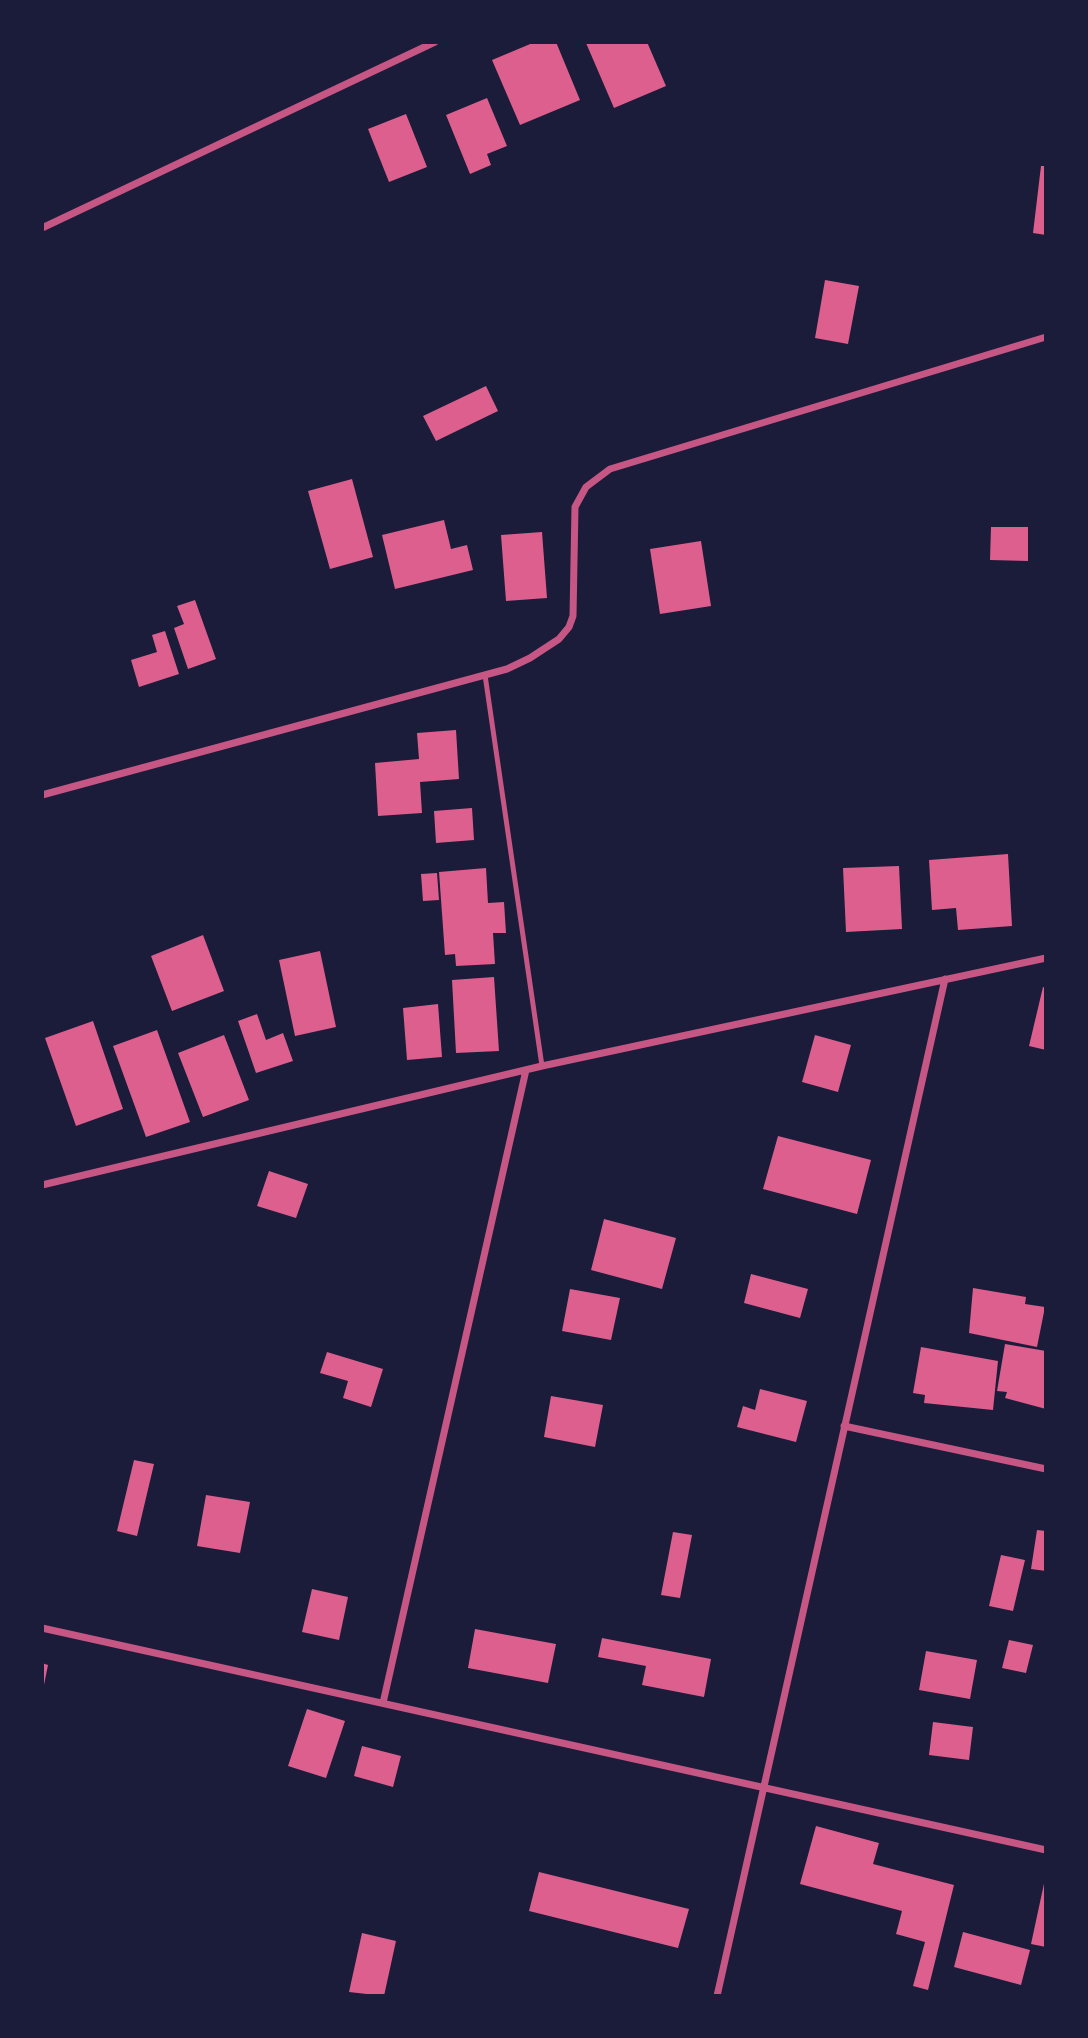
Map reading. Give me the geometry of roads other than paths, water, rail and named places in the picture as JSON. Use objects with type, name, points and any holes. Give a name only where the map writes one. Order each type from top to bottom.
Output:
[{"type":"street","points":[[42,228],[435,42]]},
{"type":"street","points":[[42,795],[485,675],[530,659],[559,639],[569,626],[573,616],[575,507],[586,487],[610,469],[1046,337]]},
{"type":"street","points":[[42,1185],[542,1066],[1046,958]]},
{"type":"street","points":[[717,1996],[945,979]]},
{"type":"street","points":[[383,1703],[526,1070]]},
{"type":"street","points":[[844,1426],[1046,1469]]},
{"type":"street","points":[[42,1628],[764,1785],[1046,1850]]},
{"type":"lane","points":[[485,675],[542,1066]]}]
